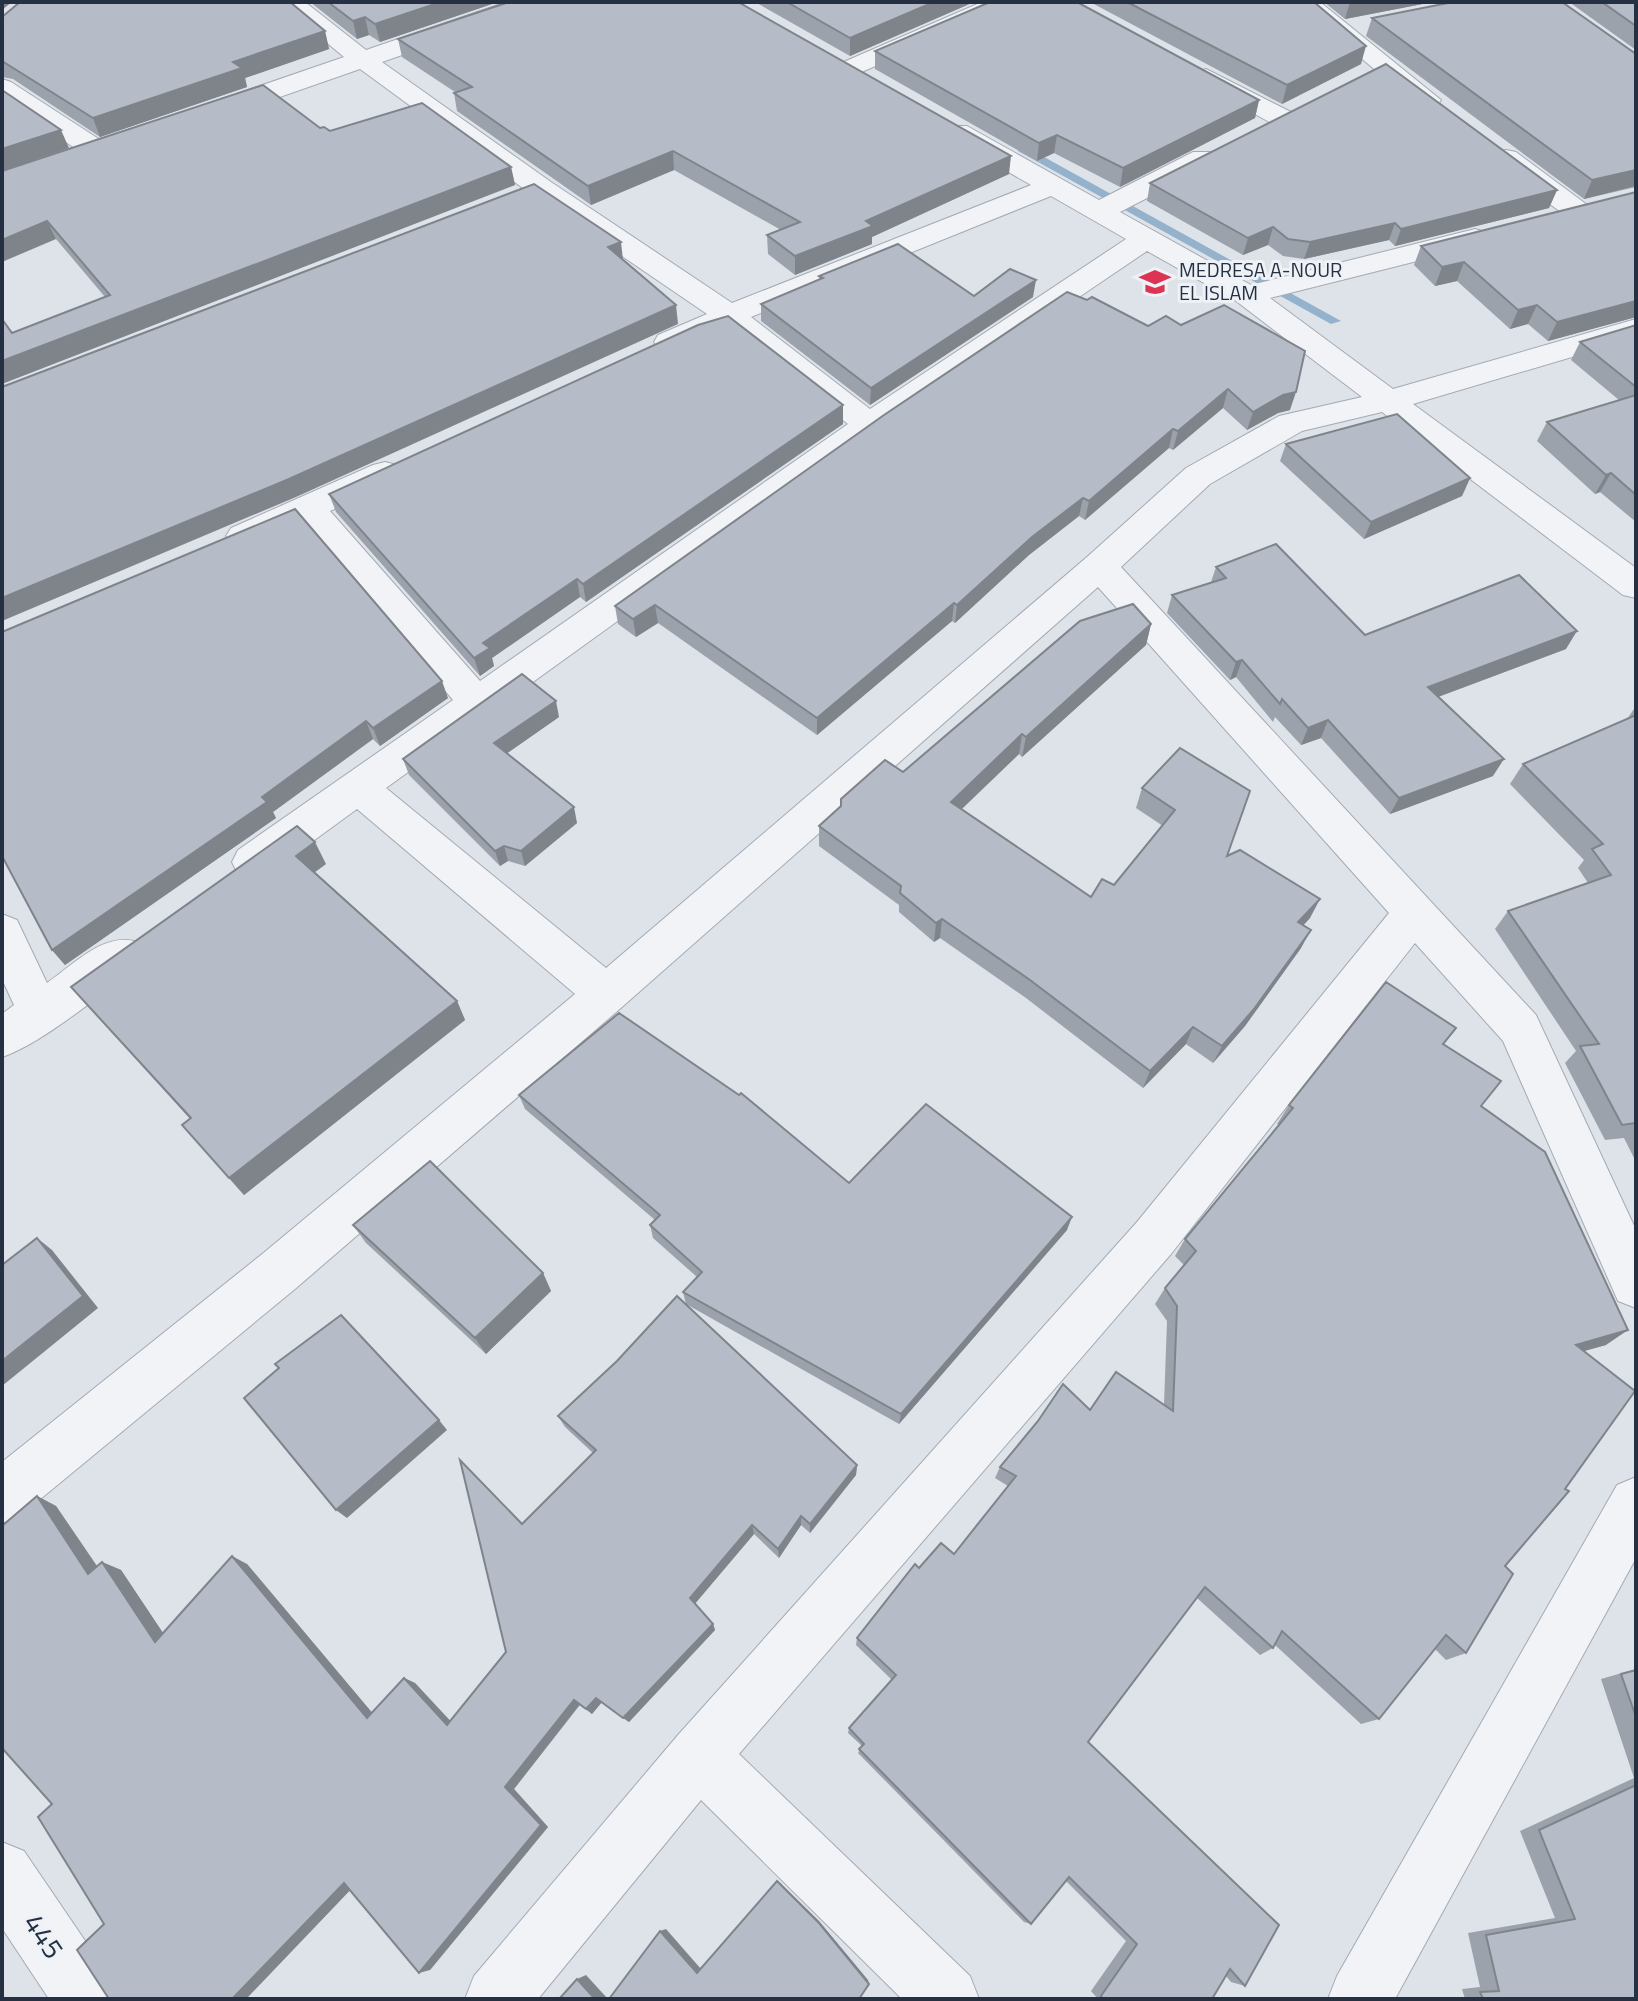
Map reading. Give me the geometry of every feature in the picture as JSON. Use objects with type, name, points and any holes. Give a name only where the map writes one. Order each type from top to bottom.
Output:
[{"type":"street","points":[[290,2],[362,59],[541,188],[729,315],[869,424]]},
{"type":"street","points":[[186,121],[531,2]]},
{"type":"street","points":[[848,69],[1002,2]]},
{"type":"street","points":[[1305,2],[1445,112]]},
{"type":"street","points":[[1339,30],[1369,25]]},
{"type":"street","points":[[822,54],[876,85]]},
{"type":"street","points":[[1358,79],[1383,66]]},
{"type":"street","points":[[1188,67],[1282,118]]},
{"type":"street","points":[[2,87],[98,151]]},
{"type":"street","points":[[1254,132],[1307,105]]},
{"type":"street","points":[[930,116],[1247,295],[1636,586]]},
{"type":"street","points":[[1481,140],[1580,213]]},
{"type":"street","points":[[71,160],[128,141]]},
{"type":"street","points":[[1099,211],[1226,147]]},
{"type":"street","points":[[642,355],[729,315],[1052,186]]},
{"type":"street","points":[[512,200],[541,188]]},
{"type":"street","points":[[1551,220],[1608,205]]},
{"type":"street","points":[[1247,295],[1507,230]]},
{"type":"street","points":[[218,887],[869,424],[1147,238]]},
{"type":"street","points":[[2,1496],[278,1272],[606,994],[1100,566],[1198,476],[1291,423],[1390,400],[1636,328]]},
{"type":"street","points":[[221,545],[410,461]]},
{"type":"street","points":[[309,508],[476,702]]},
{"type":"street","points":[[1100,566],[1520,1029],[1636,1284]]},
{"type":"street","points":[[358,788],[606,994]]},
{"type":"street","points":[[497,1999],[699,1756],[1154,1238],[1416,911]]},
{"type":"street","points":[[2,932],[40,1014]]},
{"type":"street","points":[[2,1038],[154,932]]},
{"type":"street","points":[[1360,1999],[1636,1504]]},
{"type":"street","points":[[699,1756],[947,1999]]},
{"type":"street","name":"445","points":[[2,1873],[86,1999]]},
{"type":"building","points":[[20,2],[290,2],[325,31],[233,62],[242,68],[93,118],[2,61],[2,17]]},
{"type":"building","points":[[328,2],[441,2],[375,24],[365,17],[353,21]]},
{"type":"building","points":[[509,2],[738,2],[1011,156],[866,221],[873,226],[795,256],[767,235],[800,222],[673,151],[588,186],[454,93],[472,87],[398,39]]},
{"type":"building","points":[[787,2],[934,2],[850,38]]},
{"type":"building","points":[[990,2],[1077,2],[1259,100],[1123,168],[1057,135],[1039,143],[875,51]]},
{"type":"building","points":[[1127,2],[1314,2],[1366,46],[1287,85]]},
{"type":"building","points":[[1453,2],[1562,2],[1636,54],[1636,170],[1592,180],[1372,18]]},
{"type":"building","points":[[1602,2],[1636,2],[1636,26]]},
{"type":"building","points":[[1386,64],[1557,190],[1401,229],[1395,223],[1310,242],[1288,239],[1273,227],[1248,238],[1150,183]]},
{"type":"building","points":[[263,85],[320,128],[330,131],[422,103],[511,167],[2,361],[2,319],[12,333],[110,295],[47,221],[2,240],[2,171]]},
{"type":"building","points":[[2,90],[61,130],[2,149]]},
{"type":"building","points":[[534,184],[621,242],[608,247],[676,305],[289,479],[2,598],[2,387]]},
{"type":"building","points":[[1636,192],[1636,301],[1557,322],[1537,305],[1518,310],[1464,262],[1442,267],[1421,246]]},
{"type":"building","points":[[898,244],[974,296],[1010,269],[1036,280],[871,388],[761,304],[823,278],[819,276]]},
{"type":"building","points":[[1067,292],[1087,300],[1092,297],[1148,326],[1166,316],[1181,325],[1224,305],[1305,351],[1296,392],[1283,395],[1253,412],[1228,389],[1178,431],[1173,429],[1089,501],[1083,498],[1032,537],[957,605],[954,603],[817,718],[655,605],[633,619],[615,606],[884,415]]},
{"type":"building","points":[[728,316],[843,405],[583,584],[577,579],[483,643],[490,648],[474,658],[329,494],[698,325]]},
{"type":"building","points":[[1636,325],[1636,387],[1580,342]]},
{"type":"building","points":[[1636,395],[1636,495],[1611,473],[1606,475],[1547,422]]},
{"type":"building","points":[[1397,414],[1470,478],[1371,522],[1286,444]]},
{"type":"building","points":[[295,509],[442,681],[373,728],[366,721],[262,797],[267,802],[52,950],[2,856],[2,632]]},
{"type":"building","points":[[1276,544],[1365,635],[1519,575],[1577,631],[1428,687],[1504,759],[1399,798],[1328,720],[1308,728],[1282,699],[1280,704],[1242,660],[1236,662],[1172,595],[1226,578],[1216,567]]},
{"type":"building","points":[[1133,604],[1151,624],[1026,737],[1022,734],[951,802],[1091,897],[1102,879],[1114,885],[1175,810],[1142,788],[1180,748],[1250,791],[1227,856],[1240,850],[1320,899],[1298,922],[1311,930],[1254,1009],[1222,1046],[1193,1027],[1150,1071],[1030,980],[942,919],[936,923],[900,893],[901,886],[819,826],[841,806],[841,799],[885,760],[903,772],[1080,621]]},
{"type":"building","points":[[522,674],[556,701],[494,743],[574,807],[521,851],[504,846],[495,851],[403,759]]},
{"type":"building","points":[[1636,715],[1636,1123],[1622,1125],[1580,1046],[1599,1044],[1508,911],[1611,875],[1592,849],[1603,844],[1523,764]]},
{"type":"building","points":[[297,826],[315,842],[296,856],[457,1001],[229,1178],[182,1125],[191,1118],[71,987]]},
{"type":"building","points":[[1386,982],[1456,1028],[1443,1044],[1501,1081],[1481,1106],[1545,1152],[1628,1330],[1576,1345],[1635,1391],[1565,1489],[1569,1491],[1505,1566],[1513,1574],[1466,1653],[1446,1635],[1379,1719],[1282,1631],[1273,1648],[1205,1587],[1088,1742],[1279,1925],[1245,1986],[1230,1969],[1212,1999],[1103,1999],[1101,1996],[1137,1944],[1069,1877],[1031,1924],[859,1749],[864,1744],[849,1728],[896,1675],[857,1638],[915,1564],[919,1568],[941,1543],[954,1554],[1016,1476],[1000,1467],[1038,1421],[1063,1384],[1090,1410],[1116,1372],[1173,1411],[1177,1306],[1165,1288],[1196,1251],[1185,1239],[1293,1108],[1289,1105]]},
{"type":"building","points":[[619,1013],[739,1095],[741,1093],[849,1183],[926,1104],[1072,1217],[901,1414],[683,1292],[702,1272],[650,1225],[660,1215],[519,1095]]},
{"type":"building","points":[[430,1161],[543,1273],[475,1338],[353,1225]]},
{"type":"building","points":[[37,1238],[83,1296],[2,1361],[2,1265]]},
{"type":"building","points":[[677,1296],[857,1465],[810,1524],[801,1516],[778,1549],[752,1525],[690,1598],[713,1624],[623,1718],[596,1698],[586,1709],[574,1700],[505,1787],[541,1825],[419,1973],[344,1883],[232,1999],[109,1999],[77,1950],[104,1924],[38,1817],[52,1804],[2,1748],[2,1526],[37,1496],[88,1574],[102,1562],[155,1642],[232,1556],[367,1718],[404,1678],[447,1725],[506,1652],[460,1460],[522,1524],[596,1450],[558,1416],[617,1361]]},
{"type":"building","points":[[341,1315],[439,1420],[336,1510],[244,1398],[279,1368],[275,1364]]},
{"type":"building","points":[[1636,1670],[1636,1717],[1621,1674]]},
{"type":"building","points":[[1636,1785],[1636,1999],[1483,1999],[1480,1992],[1499,1991],[1486,1935],[1575,1919],[1539,1830]]},
{"type":"building","points":[[777,1881],[819,1923],[869,1984],[859,1999],[609,1999],[660,1931],[697,1973]]},
{"type":"building","points":[[577,1979],[595,1999],[559,1999]]},
{"type":"waterway","points":[[1022,149],[1335,321]]},
{"type":"place","name":"MEDRESA A-NOUR EL ISLAM","points":[[1155,282]]}]
